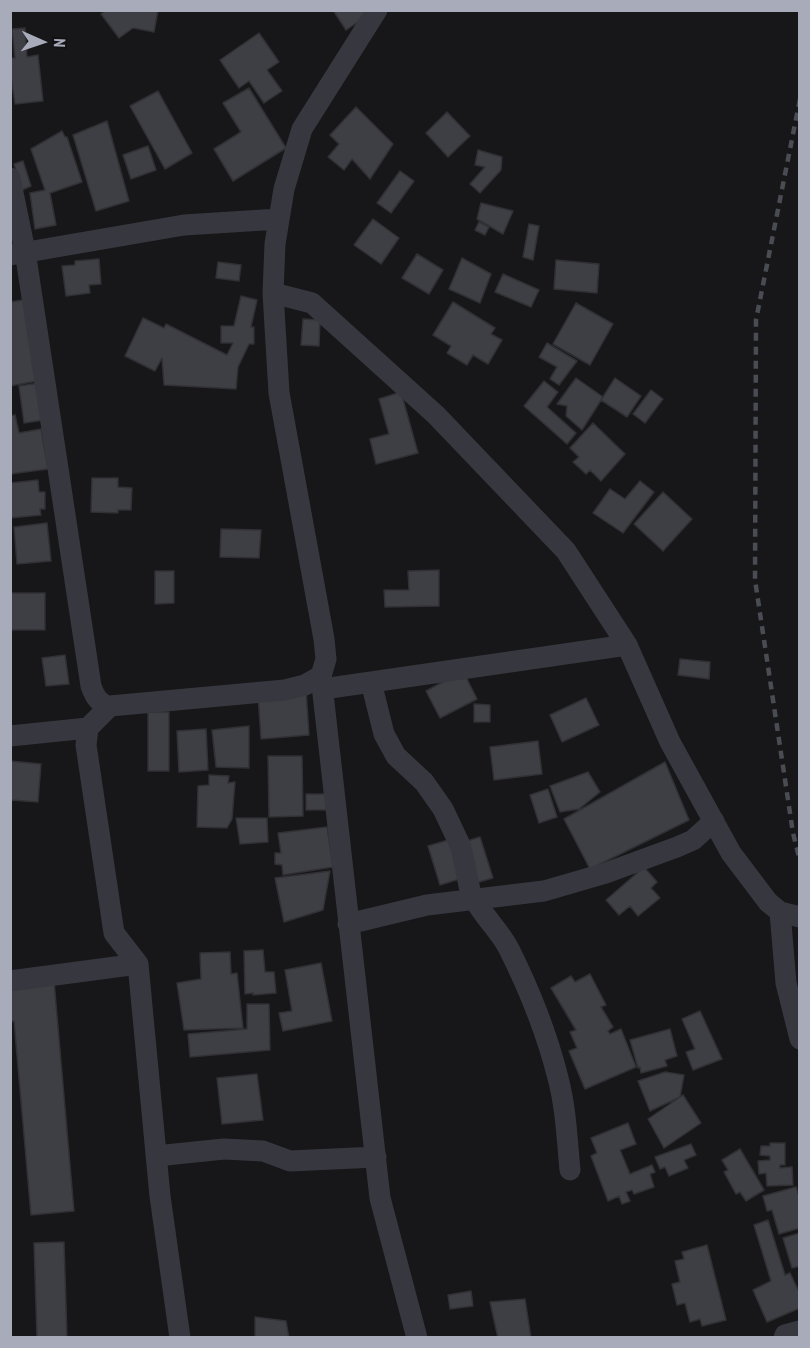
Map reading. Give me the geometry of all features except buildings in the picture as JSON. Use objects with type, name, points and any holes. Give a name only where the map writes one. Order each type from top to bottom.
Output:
[{"type":"street","points":[[377,10],[302,129],[284,189],[275,244],[273,293],[279,393],[324,639],[326,659],[322,682],[380,1198],[417,1338]]},
{"type":"street","points":[[10,178],[18,253],[91,686],[99,703],[109,707]]},
{"type":"street","points":[[18,253],[184,225],[279,219]]},
{"type":"street","points":[[273,293],[312,303],[436,416],[566,551],[627,645],[670,742],[731,853],[768,902],[790,914],[786,983],[800,1039]]},
{"type":"street","points":[[180,1338],[160,1196],[138,964],[114,933],[86,745],[88,728],[109,707],[122,704],[285,690],[322,682],[371,682],[627,645]]},
{"type":"street","points":[[371,682],[384,734],[396,756],[424,782],[443,809],[461,847],[473,900],[507,946],[524,981],[558,1078],[564,1107],[570,1170]]},
{"type":"street","points":[[10,736],[88,728]]},
{"type":"street","points":[[348,924],[427,905],[544,891],[606,873],[693,840],[714,821]]},
{"type":"street","points":[[10,981],[138,964]]},
{"type":"street","points":[[156,1156],[224,1149],[263,1151],[290,1161],[376,1156]]},
{"type":"street","points":[[784,1338],[785,1335],[800,1331]]},
{"type":"railway","points":[[800,99],[756,320],[755,580],[793,833],[800,861]]}]
